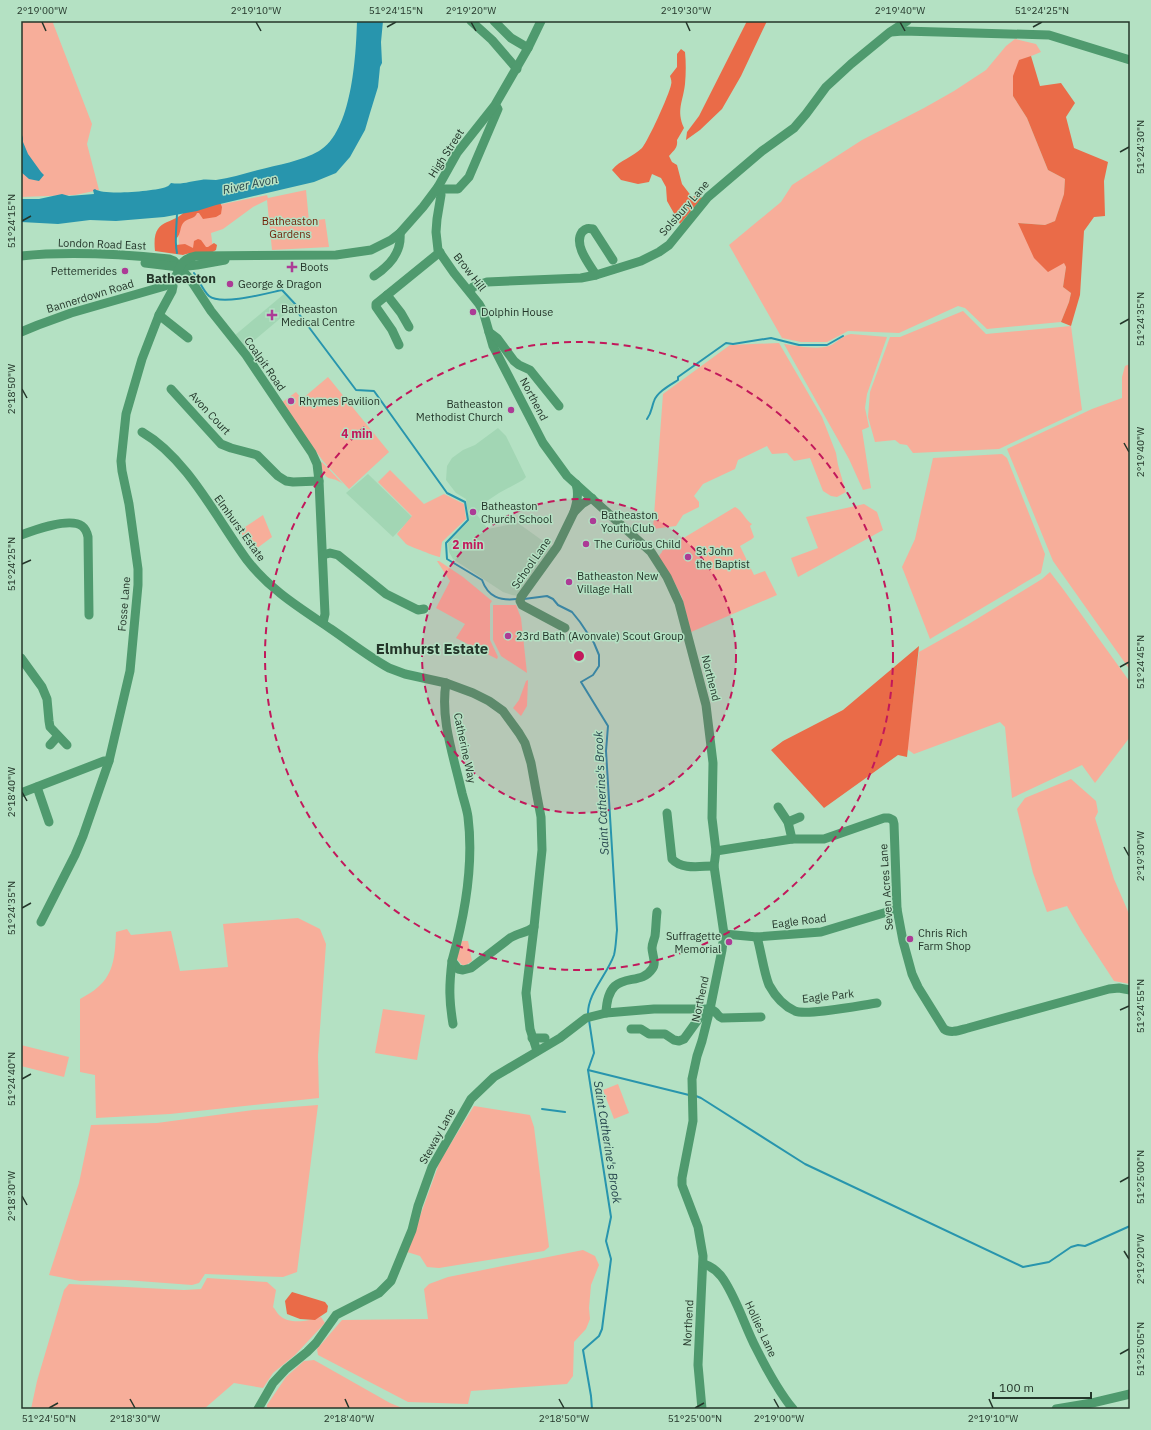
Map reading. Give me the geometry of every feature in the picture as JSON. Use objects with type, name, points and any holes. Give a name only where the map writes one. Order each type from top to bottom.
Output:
[{"type":"street","points":[[470,21],[492,40],[517,69]]},
{"type":"street","points":[[494,21],[511,38],[528,48]]},
{"type":"street","name":"High Street","points":[[179,267],[197,265],[240,256],[336,255],[371,250],[382,245],[400,233],[439,188],[457,153],[495,105],[517,69],[541,21]]},
{"type":"street","name":"Solsbury Lane","points":[[470,291],[473,287],[487,282],[581,278],[596,275],[641,261],[659,252],[669,245],[708,197],[756,156],[794,128],[826,87],[890,32],[907,21]]},
{"type":"street","points":[[890,32],[1049,34],[1130,60]]},
{"type":"street","points":[[399,345],[392,330],[376,307],[376,304],[439,251],[436,232],[438,208],[442,195],[439,188],[458,189],[469,177],[498,109],[498,106],[495,105]]},
{"type":"street","points":[[596,275],[581,248],[579,240],[585,229],[593,229],[614,260]]},
{"type":"street","points":[[374,276],[391,263],[400,243],[400,233]]},
{"type":"street","name":"Brow Hill","points":[[439,251],[454,273],[470,291],[483,311],[489,332]]},
{"type":"street","name":"London Road East","points":[[21,256],[72,253],[124,255],[169,259],[174,261],[179,267]]},
{"type":"street","points":[[172,282],[177,277],[179,267]]},
{"type":"street","name":"Coalpit Road","points":[[179,267],[246,355],[312,454],[317,464],[320,481]]},
{"type":"street","name":"Fosse Lane","points":[[41,922],[75,855],[109,761],[130,671],[138,585],[138,569],[121,461],[126,414],[142,359],[159,315],[172,290],[172,282]]},
{"type":"street","name":"Bannerdown Road","points":[[21,332],[64,316],[165,286],[172,282]]},
{"type":"street","points":[[387,295],[401,313],[409,327]]},
{"type":"street","points":[[159,315],[188,338]]},
{"type":"street","points":[[489,332],[496,338],[514,361],[530,370],[559,406]]},
{"type":"street","name":"Northend","points":[[489,332],[493,346],[543,443],[559,466],[576,484],[652,554],[667,577],[677,596],[688,632],[707,712],[713,758],[712,818],[716,851],[714,866],[724,934],[710,1009],[692,1079],[693,1121],[682,1178],[682,1185],[698,1227],[704,1264],[698,1365],[702,1409]]},
{"type":"street","name":"Avon Court","points":[[171,389],[221,444],[257,455],[278,476],[286,481],[320,481]]},
{"type":"street","name":"Elmhurst Estate","points":[[145,436],[163,448],[184,469],[248,560],[264,580],[285,598],[366,654],[389,668],[405,674],[446,683]]},
{"type":"street","points":[[320,481],[325,614],[323,623]]},
{"type":"street","name":"School Lane","points":[[565,628],[522,605],[520,598],[557,547],[574,512],[578,491],[576,484]]},
{"type":"street","name":"School Lane","points":[[574,512],[582,504],[592,498]]},
{"type":"street","points":[[21,534],[39,528],[68,523],[81,525],[86,530],[88,537],[89,615]]},
{"type":"street","points":[[322,555],[330,553],[338,555],[386,594],[418,610],[424,609]]},
{"type":"street","points":[[21,658],[42,687],[47,698],[50,727],[68,744]]},
{"type":"street","points":[[446,683],[473,693],[489,701],[502,711],[519,733],[525,744],[535,779],[541,816],[542,850],[526,993],[527,1016],[532,1038],[537,1051]]},
{"type":"street","name":"Catherine Way","points":[[446,683],[444,695],[446,726],[468,816],[470,856],[462,925],[452,961],[449,987],[453,1024]]},
{"type":"street","points":[[50,745],[58,736]]},
{"type":"street","points":[[21,793],[104,761],[109,761]]},
{"type":"street","points":[[37,787],[49,822]]},
{"type":"street","points":[[778,807],[788,822],[792,839]]},
{"type":"street","points":[[667,813],[672,859],[676,864],[682,866],[714,866]]},
{"type":"street","points":[[788,822],[800,817]]},
{"type":"street","name":"Seven Acres Lane","points":[[716,851],[792,839],[824,839],[884,818],[893,820],[898,909],[903,941],[912,974],[928,1005],[947,1032],[953,1032],[1109,989],[1119,988],[1130,990]]},
{"type":"street","name":"Eagle Road","points":[[724,934],[757,937],[821,932],[898,909]]},
{"type":"street","points":[[606,1013],[609,996],[615,987],[625,980],[647,975],[652,970],[654,965],[652,948],[655,938],[657,912]]},
{"type":"street","points":[[452,961],[458,969],[463,970],[471,968],[516,934],[529,931],[534,927]]},
{"type":"street","name":"Eagle Park","points":[[757,937],[769,984],[775,995],[796,1011],[808,1013],[878,1003]]},
{"type":"street","name":"Steway Lane","points":[[258,1409],[273,1383],[286,1369],[311,1347],[336,1315],[374,1296],[385,1288],[391,1281],[412,1230],[418,1206],[432,1167],[468,1103],[475,1094],[494,1077],[566,1034],[586,1018],[606,1013],[654,1009],[710,1009]]},
{"type":"street","points":[[631,1029],[641,1029],[649,1034],[665,1034],[674,1040],[679,1041],[684,1039],[702,1014],[710,1009],[715,1010],[719,1017],[722,1018],[760,1017]]},
{"type":"street","points":[[532,1038],[545,1038]]},
{"type":"street","name":"Hollies Lane","points":[[704,1264],[711,1267],[721,1275],[756,1348],[783,1396],[793,1409]]},
{"type":"street","points":[[1056,1409],[1092,1403],[1130,1394]]},
{"type":"shaded area","points":[[747,21],[767,21],[741,76],[722,109],[700,130],[686,140],[687,132],[699,116]]},
{"type":"shaded area","points":[[681,49],[685,52],[686,60],[685,84],[680,111],[684,128],[677,140],[676,147],[669,156],[672,162],[677,165],[682,184],[692,197],[699,195],[702,198],[680,224],[667,201],[666,187],[661,178],[652,174],[649,182],[638,184],[621,180],[612,170],[642,148],[645,144],[666,98],[671,84],[670,76],[677,67],[677,54]]},
{"type":"shaded area","points":[[1031,56],[1040,86],[1061,83],[1075,103],[1066,117],[1074,148],[1108,162],[1104,181],[1105,216],[1094,217],[1084,231],[1080,295],[1071,326],[1061,322],[1071,293],[1063,287],[1066,267],[1064,263],[1048,272],[1034,258],[1018,223],[1045,225],[1055,221],[1064,194],[1065,179],[1048,170],[1027,118],[1013,96],[1013,76],[1019,60]]},
{"type":"shaded area","points":[[220,202],[222,207],[221,214],[216,217],[203,219],[199,213],[197,213],[195,216],[184,222],[176,239],[176,245],[185,244],[193,248],[194,241],[198,239],[201,240],[206,247],[214,243],[217,245],[216,250],[207,254],[191,253],[183,255],[155,251],[155,239],[160,226],[182,214],[187,208]]},
{"type":"shaded area","name":"Batheaston Medical Centre","points":[[284,294],[295,306],[245,348],[234,336]]},
{"type":"shaded area","name":"Batheaston Church School","points":[[498,428],[506,436],[526,477],[484,503],[477,515],[488,529],[518,523],[554,549],[519,596],[503,592],[453,559],[449,552],[448,543],[469,521],[466,499],[456,493],[446,480],[447,466],[452,458],[463,450],[475,445]]},
{"type":"shaded area","points":[[368,474],[412,517],[393,537],[346,493]]},
{"type":"shaded area","points":[[919,646],[907,757],[898,755],[824,808],[771,750],[783,741],[843,710]]},
{"type":"shaded area","points":[[292,1292],[325,1302],[328,1306],[327,1312],[315,1320],[300,1319],[287,1314],[285,1301]]},
{"type":"green space","points":[[21,21],[54,21],[53,23],[92,124],[87,144],[99,190],[75,195],[21,197]]},
{"type":"green space","points":[[1015,39],[1036,44],[1041,52],[1019,61],[1013,96],[1027,118],[1048,170],[1065,179],[1064,194],[1055,221],[1045,225],[1019,223],[1048,271],[1064,262],[1066,267],[1063,287],[1071,293],[1061,322],[987,329],[965,308],[958,306],[899,333],[848,331],[827,342],[801,342],[782,338],[729,245],[781,202],[792,185],[862,140],[954,91],[986,70],[1006,46]]},
{"type":"green space","name":"Batheaston Gardens","points":[[306,190],[309,221],[325,219],[329,247],[272,250],[267,200],[253,207],[223,229],[211,233],[213,249],[179,252],[178,218],[223,204],[267,195],[268,198]]},
{"type":"green space","points":[[963,311],[986,334],[1071,326],[1082,410],[999,449],[913,453],[907,445],[900,444],[895,440],[875,442],[868,417],[870,392],[890,337],[900,337]]},
{"type":"green space","points":[[851,334],[887,337],[867,394],[865,408],[869,427],[862,430],[871,488],[863,490],[849,459],[784,344],[819,348],[832,345],[845,336]]},
{"type":"green space","points":[[779,343],[822,417],[836,453],[846,492],[837,497],[831,496],[823,491],[810,458],[794,461],[787,453],[772,454],[767,446],[738,460],[735,469],[703,484],[694,496],[699,502],[699,507],[683,515],[676,526],[653,529],[663,394],[730,345]]},
{"type":"green space","points":[[1130,364],[1130,670],[1053,561],[1007,449],[1092,409],[1122,398],[1122,377],[1125,366]]},
{"type":"green space","points":[[328,377],[389,452],[349,489],[323,461],[281,403],[296,392],[302,399]]},
{"type":"green space","points":[[1002,454],[1007,458],[1045,554],[1041,573],[930,639],[902,567],[915,539],[933,458]]},
{"type":"green space","points":[[322,462],[343,484],[325,475],[320,464]]},
{"type":"green space","points":[[390,470],[424,504],[444,494],[464,504],[466,519],[442,542],[440,557],[406,544],[397,534],[412,516],[378,482]]},
{"type":"green space","points":[[864,504],[877,512],[883,530],[798,577],[791,558],[818,548],[806,517]]},
{"type":"green space","name":"St John the Baptist","points":[[735,507],[752,524],[750,526],[754,537],[740,546],[754,575],[765,571],[777,595],[691,632],[682,597],[672,578],[658,557],[662,551]]},
{"type":"green space","points":[[263,515],[272,537],[256,549],[250,543],[242,539],[242,529]]},
{"type":"green space","points":[[437,561],[463,577],[492,601],[490,604],[490,640],[498,657],[497,659],[456,638],[465,624],[436,608],[450,581]]},
{"type":"green space","points":[[1050,572],[1130,682],[1130,737],[1095,783],[1082,765],[1012,798],[1005,727],[1000,722],[914,754],[907,749],[919,652],[967,625],[1042,579]]},
{"type":"green space","points":[[493,605],[516,605],[521,618],[527,673],[501,656],[493,640]]},
{"type":"green space","points":[[528,680],[527,706],[521,716],[513,708],[519,700],[526,681]]},
{"type":"green space","points":[[1071,779],[1096,801],[1098,812],[1095,818],[1114,879],[1130,916],[1130,984],[1114,981],[1067,906],[1047,912],[1033,873],[1017,809],[1025,798]]},
{"type":"green space","points":[[298,918],[320,929],[326,944],[318,1056],[319,1098],[170,1114],[96,1118],[95,1075],[80,1072],[80,999],[96,989],[108,975],[113,962],[116,932],[127,929],[131,935],[171,931],[180,971],[228,967],[223,924]]},
{"type":"green space","points":[[462,941],[468,941],[472,961],[466,965],[462,965],[456,958]]},
{"type":"green space","points":[[383,1009],[425,1015],[417,1060],[375,1053]]},
{"type":"green space","points":[[21,1045],[69,1057],[64,1077],[21,1066]]},
{"type":"green space","points":[[618,1084],[629,1113],[614,1119],[603,1090]]},
{"type":"green space","points":[[318,1105],[297,1272],[283,1277],[205,1274],[199,1283],[192,1285],[125,1280],[80,1281],[49,1275],[79,1183],[91,1125],[157,1123],[253,1110]]},
{"type":"green space","points":[[474,1106],[530,1115],[534,1127],[549,1247],[544,1251],[439,1268],[427,1267],[420,1256],[407,1252],[440,1161]]},
{"type":"green space","points":[[583,1250],[595,1256],[599,1265],[591,1285],[589,1308],[590,1319],[586,1329],[574,1342],[573,1376],[567,1384],[471,1391],[468,1404],[408,1402],[318,1355],[317,1349],[342,1320],[428,1319],[424,1289],[429,1284],[448,1277]]},
{"type":"green space","points":[[207,1278],[267,1282],[276,1290],[273,1307],[283,1318],[299,1321],[321,1317],[325,1323],[295,1355],[273,1373],[263,1388],[234,1383],[204,1409],[31,1409],[37,1381],[64,1290],[69,1284],[184,1290],[201,1289]]},
{"type":"green space","points":[[314,1360],[390,1403],[405,1409],[267,1409],[267,1405],[286,1377],[304,1361]]},
{"type":"water","name":"River Avon","points":[[357,21],[383,21],[381,42],[382,63],[380,67],[378,87],[365,130],[350,157],[336,173],[314,182],[216,205],[197,211],[164,217],[116,221],[90,220],[58,224],[21,222],[21,199],[39,199],[62,194],[69,196],[94,194],[93,190],[95,189],[108,192],[141,191],[160,189],[171,183],[179,184],[203,180],[216,180],[297,160],[319,151],[330,141],[339,128],[345,111],[353,73]]},
{"type":"water","points":[[21,132],[28,154],[44,175],[39,181],[29,179],[21,172]]},
{"type":"waterway","name":"Saint Catherine's Brook","points":[[177,212],[177,253]]},
{"type":"waterway","name":"Saint Catherine's Brook","points":[[194,273],[207,294],[215,299],[224,300],[245,298],[282,290],[296,305],[299,314],[356,390],[374,391],[447,493],[465,502],[468,520],[446,543],[447,559],[482,580],[491,594],[495,597],[517,599]]},
{"type":"waterway","points":[[647,419],[656,398],[661,392],[678,380],[678,377],[726,343],[733,344],[771,338],[799,345],[827,345],[843,336]]},
{"type":"waterway","name":"Saint Catherine's Brook","points":[[524,599],[547,596],[553,599],[558,605],[572,612],[594,643],[599,655],[599,666],[593,675],[581,682],[608,726],[606,751],[617,930],[614,955],[594,992],[588,1015]]},
{"type":"waterway","name":"Saint Catherine's Brook","points":[[589,1020],[594,1053],[588,1070],[611,1217],[606,1241],[611,1259],[602,1329],[599,1336],[583,1350],[592,1409]]},
{"type":"waterway","points":[[588,1070],[689,1095]]},
{"type":"waterway","points":[[696,1096],[805,1164],[1023,1267],[1049,1262],[1071,1247],[1078,1245],[1085,1246],[1130,1226]]},
{"type":"waterway","points":[[542,1109],[565,1112]]},
{"type":"place","name":"Boots","points":[[292,267]]},
{"type":"place","name":"Pettemerides","points":[[125,271]]},
{"type":"place","name":"George & Dragon","points":[[230,284]]},
{"type":"place","name":"Dolphin House","points":[[473,312]]},
{"type":"place","name":"Batheaston Medical Centre","points":[[272,315]]},
{"type":"place","name":"Rhymes Pavilion","points":[[291,401]]},
{"type":"place","name":"Batheaston Methodist Church","points":[[511,410]]},
{"type":"place","name":"Batheaston Church School","points":[[473,512]]},
{"type":"place","name":"Batheaston Youth Club","points":[[593,521]]},
{"type":"place","name":"The Curious Child","points":[[586,544]]},
{"type":"place","name":"St John the Baptist","points":[[688,557]]},
{"type":"place","name":"Batheaston New Village Hall","points":[[569,582]]},
{"type":"place","name":"23rd Bath (Avonvale) Scout Group","points":[[508,636]]},
{"type":"place","name":"Chris Rich Farm Shop","points":[[910,939]]},
{"type":"place","name":"Suffragette Memorial","points":[[729,942]]},
{"type":"district","name":"Batheaston","points":[[181,278]]},
{"type":"district","name":"Elmhurst Estate","points":[[432,648]]}]
